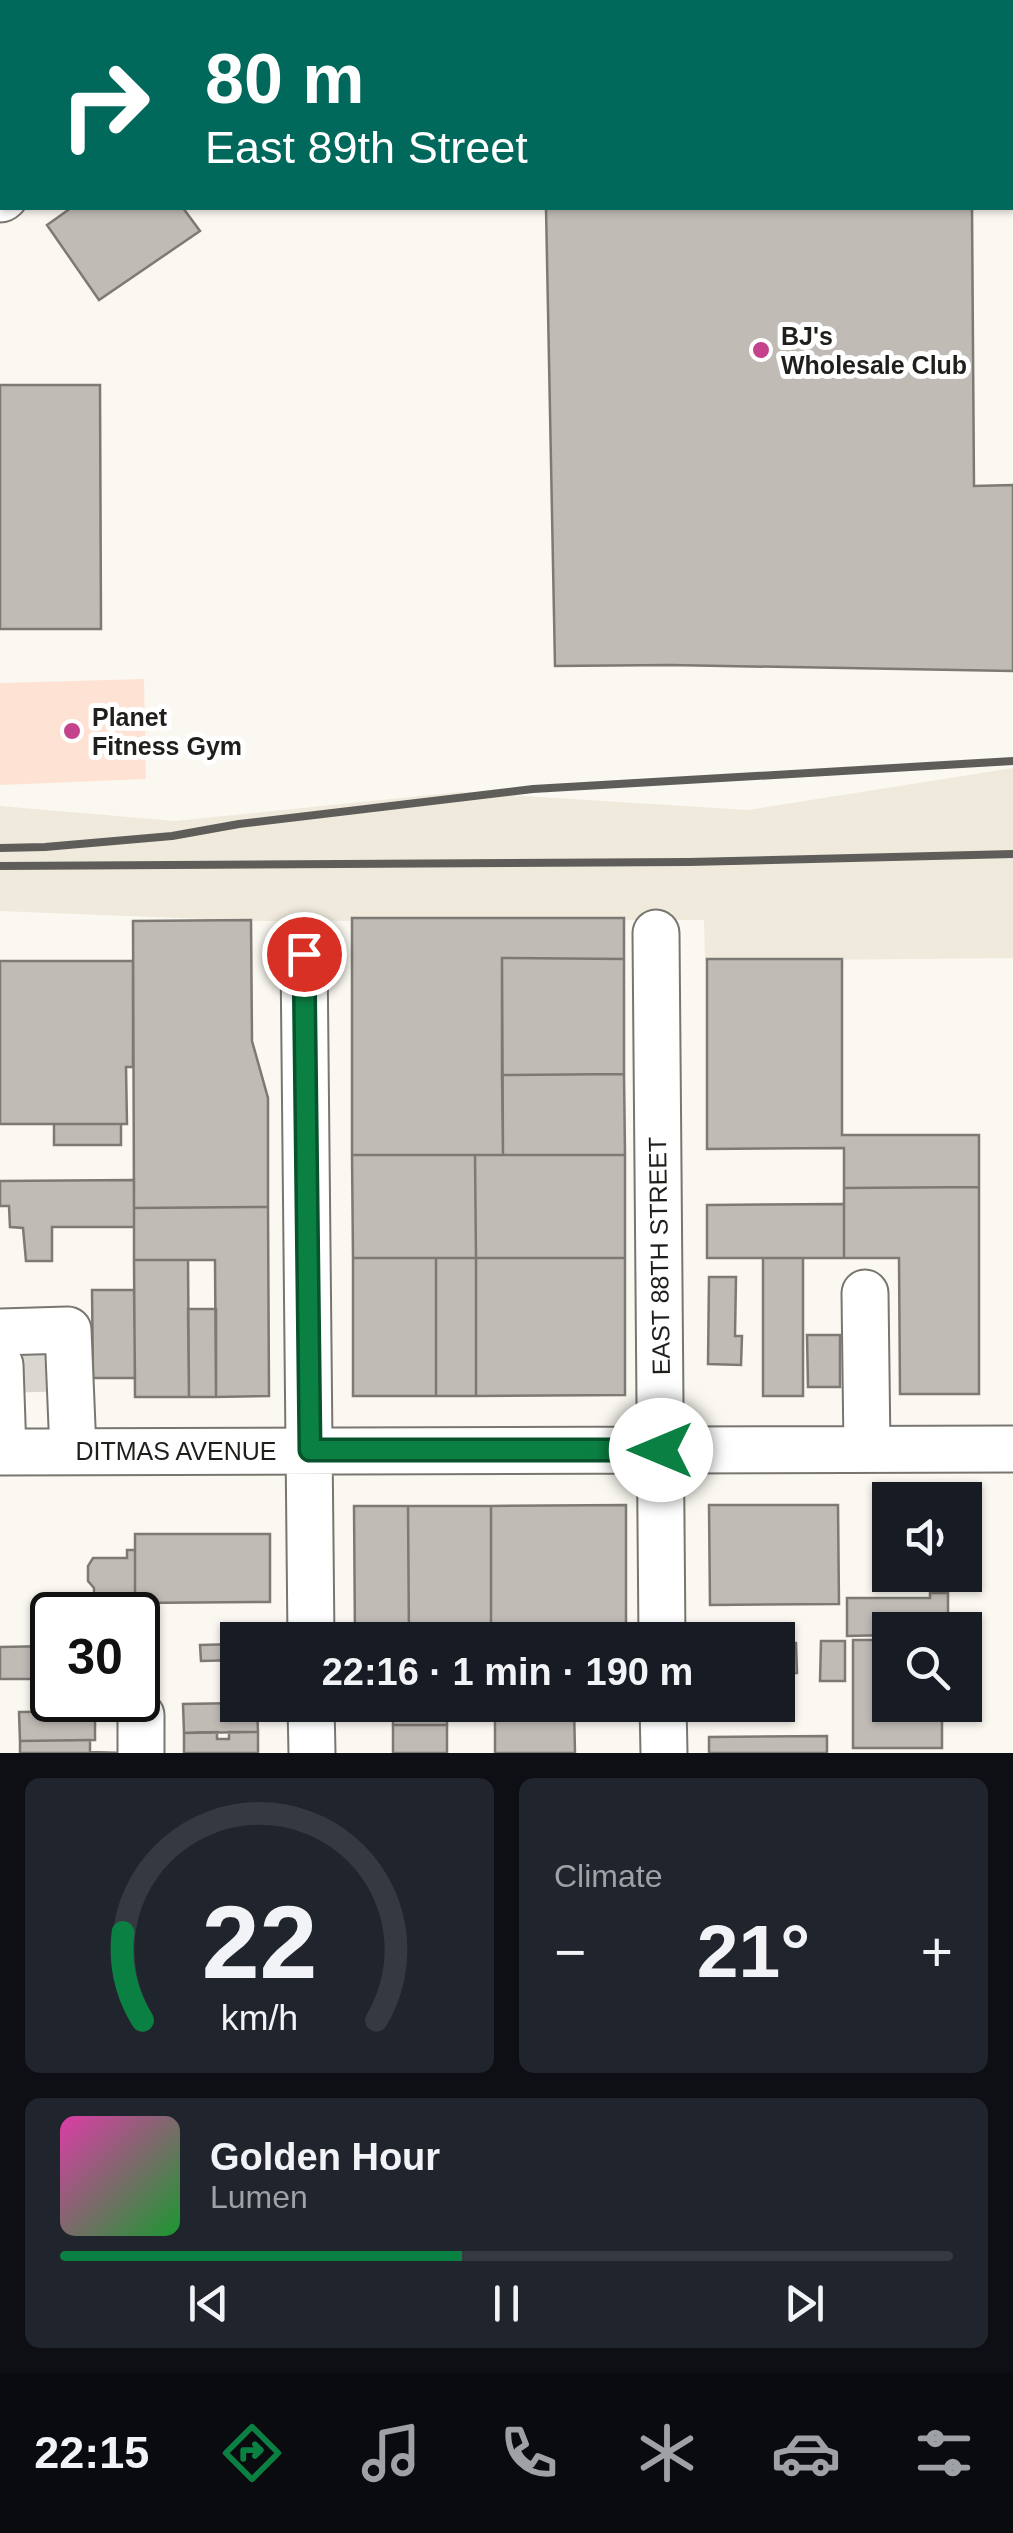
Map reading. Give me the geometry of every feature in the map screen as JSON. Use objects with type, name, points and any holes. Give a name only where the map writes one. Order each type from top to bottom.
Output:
[{"type":"street","name":"EAST 88TH STREET","points":[[656,933],[662,1622]]},
{"type":"street","points":[[304,954],[311,1622]]},
{"type":"street","points":[[865,1292],[867,1449]]},
{"type":"street","name":"DITMAS AVENUE","points":[[26,1395],[310,1450],[1013,1449]]},
{"type":"street","points":[[311,1722],[312,1753]]},
{"type":"street","points":[[663,1722],[664,1753]]},
{"type":"shaded area","name":"Planet Fitness Gym","points":[[144,679],[146,779],[0,785],[0,683]]},
{"type":"shaded area","points":[[1013,768],[1013,958],[705,961],[704,920],[256,921],[0,911],[0,806],[175,821],[459,792],[748,810]]},
{"type":"building","points":[[68,210],[184,210],[200,231],[99,300],[47,225]]},
{"type":"building","name":"BJ's Wholesale Club","points":[[546,210],[972,210],[974,486],[1013,485],[1013,671],[555,666]]},
{"type":"building","points":[[0,385],[100,385],[101,629],[0,629]]},
{"type":"building","points":[[352,918],[624,918],[624,959],[502,958],[503,1155],[352,1155]]},
{"type":"building","points":[[251,920],[252,1041],[268,1098],[268,1207],[134,1208],[133,921]]},
{"type":"building","points":[[502,958],[624,959],[624,1074],[502,1075]]},
{"type":"building","points":[[707,959],[842,959],[842,1135],[979,1135],[979,1187],[844,1188],[844,1148],[707,1149]]},
{"type":"building","points":[[0,961],[133,961],[133,1067],[126,1067],[127,1124],[0,1124]]},
{"type":"building","points":[[624,1074],[625,1155],[503,1155],[502,1075]]},
{"type":"building","points":[[54,1124],[121,1124],[121,1145],[54,1145]]},
{"type":"building","points":[[352,1155],[475,1155],[476,1258],[353,1258]]},
{"type":"building","points":[[475,1155],[625,1155],[625,1258],[476,1258]]},
{"type":"building","points":[[134,1180],[134,1227],[52,1227],[52,1261],[26,1261],[23,1228],[10,1227],[9,1206],[0,1206],[0,1181]]},
{"type":"building","points":[[979,1187],[979,1394],[900,1394],[899,1258],[844,1258],[844,1188]]},
{"type":"building","points":[[844,1204],[844,1258],[707,1258],[707,1205]]},
{"type":"building","points":[[268,1207],[269,1396],[216,1397],[215,1260],[134,1260],[134,1208]]},
{"type":"building","points":[[353,1258],[436,1258],[436,1396],[353,1396]]},
{"type":"building","points":[[436,1258],[476,1258],[476,1396],[436,1396]]},
{"type":"building","points":[[476,1258],[625,1258],[625,1395],[476,1396]]},
{"type":"building","points":[[763,1258],[803,1258],[803,1396],[763,1396]]},
{"type":"building","points":[[134,1260],[188,1260],[189,1397],[135,1397]]},
{"type":"building","points":[[709,1277],[736,1277],[735,1336],[742,1336],[741,1365],[708,1364]]},
{"type":"building","points":[[92,1290],[134,1290],[135,1378],[93,1378]]},
{"type":"building","points":[[188,1309],[216,1309],[216,1397],[189,1397]]},
{"type":"building","points":[[807,1335],[840,1335],[840,1387],[808,1387]]},
{"type":"building","points":[[626,1505],[626,1622],[491,1622],[491,1506]]},
{"type":"building","points":[[709,1505],[838,1505],[839,1604],[710,1605]]},
{"type":"building","points":[[354,1506],[408,1506],[409,1622],[355,1622]]},
{"type":"building","points":[[408,1506],[491,1506],[491,1622],[409,1622]]},
{"type":"building","points":[[135,1534],[270,1534],[270,1602],[160,1603],[160,1592],[135,1592]]},
{"type":"building","points":[[127,1550],[135,1550],[135,1592],[94,1592],[88,1581],[88,1566],[93,1558],[127,1558]]},
{"type":"building","points":[[930,1593],[948,1593],[948,1612],[872,1612],[872,1635],[847,1636],[847,1598],[930,1598]]},
{"type":"building","points":[[853,1640],[872,1640],[872,1722],[942,1722],[942,1748],[853,1748]]},
{"type":"building","points":[[821,1641],[845,1641],[845,1681],[820,1681]]},
{"type":"building","points":[[220,1644],[220,1660],[201,1661],[200,1645]]},
{"type":"building","points":[[30,1646],[30,1679],[0,1679],[0,1647]]},
{"type":"building","points":[[220,1703],[220,1722],[258,1722],[258,1732],[184,1733],[183,1704]]},
{"type":"building","points":[[19,1712],[30,1712],[30,1722],[95,1722],[95,1740],[20,1741]]},
{"type":"building","points":[[393,1722],[447,1722],[447,1725]]},
{"type":"building","points":[[495,1722],[574,1722],[575,1753],[495,1753]]},
{"type":"building","points":[[393,1725],[447,1725],[447,1753],[393,1753]]},
{"type":"building","points":[[217,1732],[217,1739],[229,1739],[229,1732],[258,1732],[258,1753],[184,1753],[184,1733]]},
{"type":"building","points":[[827,1736],[827,1753],[709,1753],[709,1737]]},
{"type":"building","points":[[90,1740],[90,1752],[126,1753],[20,1753],[20,1741]]},
{"type":"tunnel","points":[[19,1370],[54,1369]]},
{"type":"railway","points":[[0,848],[172,836],[239,824],[533,789],[1013,761]]},
{"type":"railway","points":[[0,866],[689,862],[1013,854]]},
{"type":"place","name":"BJ's Wholesale Club","points":[[761,350]]},
{"type":"place","name":"Planet Fitness Gym","points":[[72,731]]},
{"type":"route","points":[[304,954],[310,1450],[661,1450]]}]
